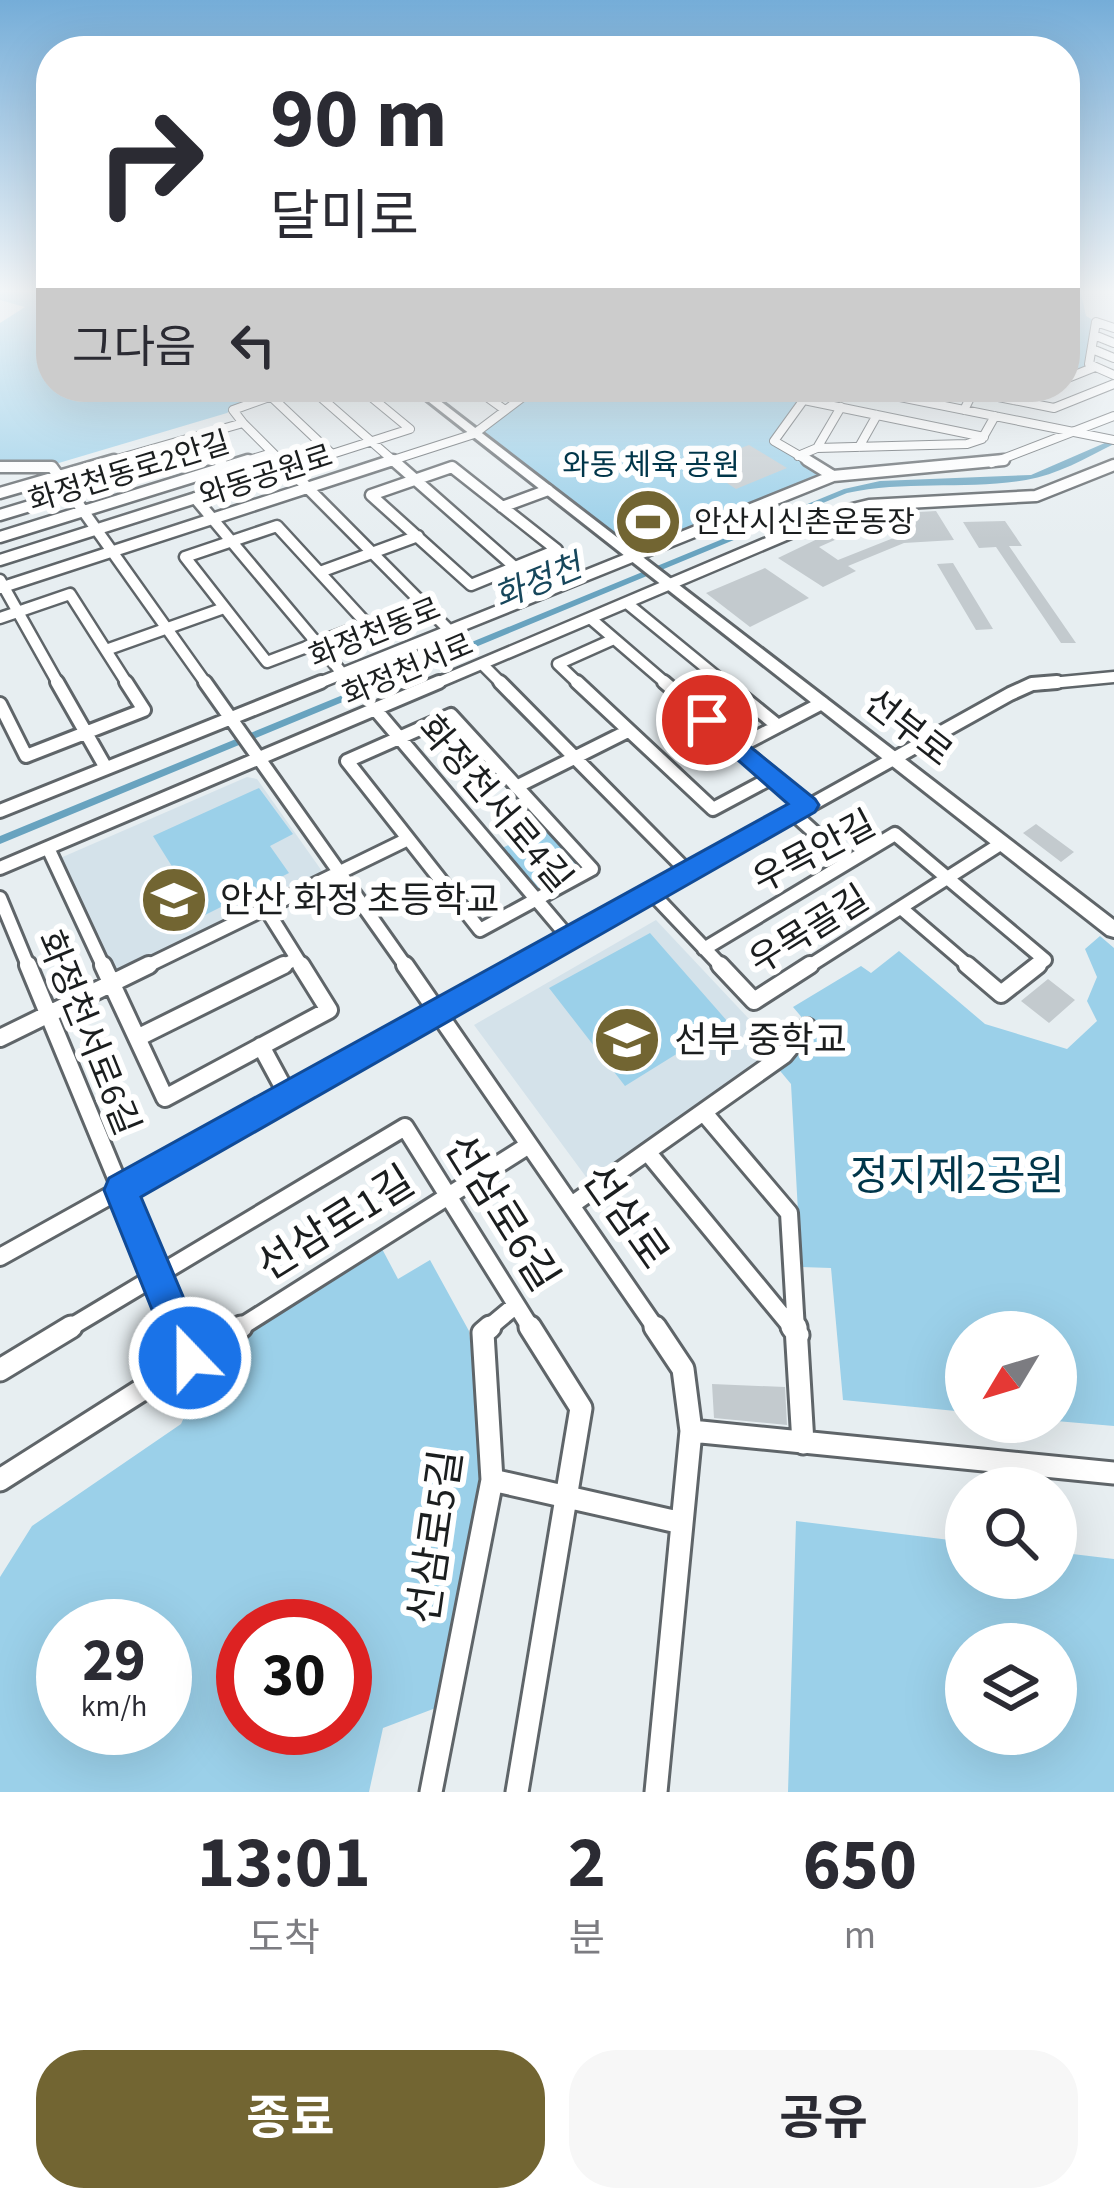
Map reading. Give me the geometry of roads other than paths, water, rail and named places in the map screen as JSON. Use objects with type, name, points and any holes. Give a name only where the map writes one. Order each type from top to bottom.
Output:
[{"type":"main road","points":[[435,402],[638,559]]},
{"type":"main road","name":"선부로","points":[[638,559],[1114,930]]},
{"type":"street","points":[[1080,396],[1114,379]]},
{"type":"street","points":[[246,402],[233,410],[243,424],[449,630]]},
{"type":"street","points":[[277,402],[332,454],[410,429],[377,402]]},
{"type":"street","points":[[326,402],[543,592]]},
{"type":"street","points":[[494,402],[505,410]]},
{"type":"street","name":"와동공원로","points":[[1,585],[474,434],[516,402]]},
{"type":"street","points":[[803,402],[774,441],[833,476]]},
{"type":"street","points":[[815,402],[984,437]]},
{"type":"street","points":[[924,402],[1114,440]]},
{"type":"street","points":[[964,410],[968,402]]},
{"type":"street","points":[[1023,402],[1054,409],[1068,402]]},
{"type":"street","points":[[817,448],[841,407]]},
{"type":"street","points":[[859,447],[877,415]]},
{"type":"street","points":[[798,455],[817,448],[967,444],[984,437],[995,416]]},
{"type":"street","name":"화정천동로","points":[[0,811],[235,723],[342,673],[638,559],[833,476],[914,466],[998,463],[1114,416]]},
{"type":"street","points":[[903,446],[913,422]]},
{"type":"street","points":[[0,493],[243,424]]},
{"type":"street","points":[[903,446],[914,466]]},
{"type":"street","points":[[0,560],[240,484],[210,452],[1,512]]},
{"type":"street","name":"화정천동로2안길","points":[[0,537],[272,453]]},
{"type":"street","points":[[123,457],[136,474]]},
{"type":"street","name":"화정천서로","points":[[0,868],[256,754],[375,710],[845,510],[1036,496],[1114,465]]},
{"type":"street","points":[[0,479],[43,466]]},
{"type":"street","points":[[452,466],[502,507],[557,550],[471,584],[371,495],[452,466]]},
{"type":"street","points":[[0,467],[52,467],[60,476]]},
{"type":"street","name":"선삼로","points":[[60,476],[573,1204],[683,1369],[691,1431],[656,1792]]},
{"type":"street","points":[[502,507],[548,490]]},
{"type":"street","points":[[195,498],[342,673]]},
{"type":"street","points":[[278,526],[367,624],[267,662],[185,557],[232,542],[278,526]]},
{"type":"street","points":[[320,572],[418,536]]},
{"type":"street","points":[[1,585],[106,768]]},
{"type":"street","points":[[0,618],[70,594],[144,710],[26,756],[0,704]]},
{"type":"street","points":[[628,604],[778,726]]},
{"type":"street","points":[[106,650],[224,608]]},
{"type":"street","points":[[590,619],[773,777],[848,862]]},
{"type":"street","points":[[614,639],[558,664],[713,809],[773,777]]},
{"type":"street","points":[[482,664],[688,872]]},
{"type":"street","points":[[0,1257],[892,757],[1032,684],[1114,677]]},
{"type":"street","points":[[738,747],[822,703]]},
{"type":"street","name":"화정천서로4길","points":[[375,710],[569,938]]},
{"type":"street","points":[[451,715],[516,787],[592,869],[480,930],[347,761],[451,715]]},
{"type":"street","points":[[516,787],[628,731]]},
{"type":"street","name":"우목안길","points":[[704,949],[895,834],[947,878]]},
{"type":"street","points":[[0,1038],[409,839]]},
{"type":"street","name":"우목골길","points":[[651,892],[754,1001],[1002,843]]},
{"type":"street","points":[[48,848],[165,1098],[328,1010],[266,909]]},
{"type":"street","name":"우목골길","points":[[901,908],[1001,994],[1045,960],[947,878]]},
{"type":"street","name":"화정천서로6길","points":[[0,898],[190,1358]]},
{"type":"street","points":[[137,1038],[296,958]]},
{"type":"street","points":[[573,1204],[784,1055],[806,1027]]},
{"type":"street","points":[[261,1046],[288,1096]]},
{"type":"street","points":[[705,1114],[789,1213],[803,1443]]},
{"type":"street","name":"선삼로6길","points":[[0,1370],[404,1127],[581,1408],[517,1792]]},
{"type":"street","name":"선삼로1길","points":[[0,1480],[530,1145]]},
{"type":"street","points":[[649,1154],[800,1336]]},
{"type":"street","name":"선삼로5길","points":[[431,1792],[492,1480],[483,1334],[516,1305]]},
{"type":"street","points":[[691,1431],[1114,1473]]},
{"type":"street","points":[[492,1480],[682,1523]]},
{"type":"place","name":"안산시신촌운동장","points":[[648,522]]},
{"type":"place","name":"안산 화정 초등학교","points":[[174,900]]},
{"type":"place","name":"선부 중학교","points":[[627,1040]]},
{"type":"park label","name":"와동 체육 공원","points":[[651,465]]},
{"type":"park label","name":"정지제2공원","points":[[957,1177]]},
{"type":"water label","name":"화정천","points":[[538,582]]}]
